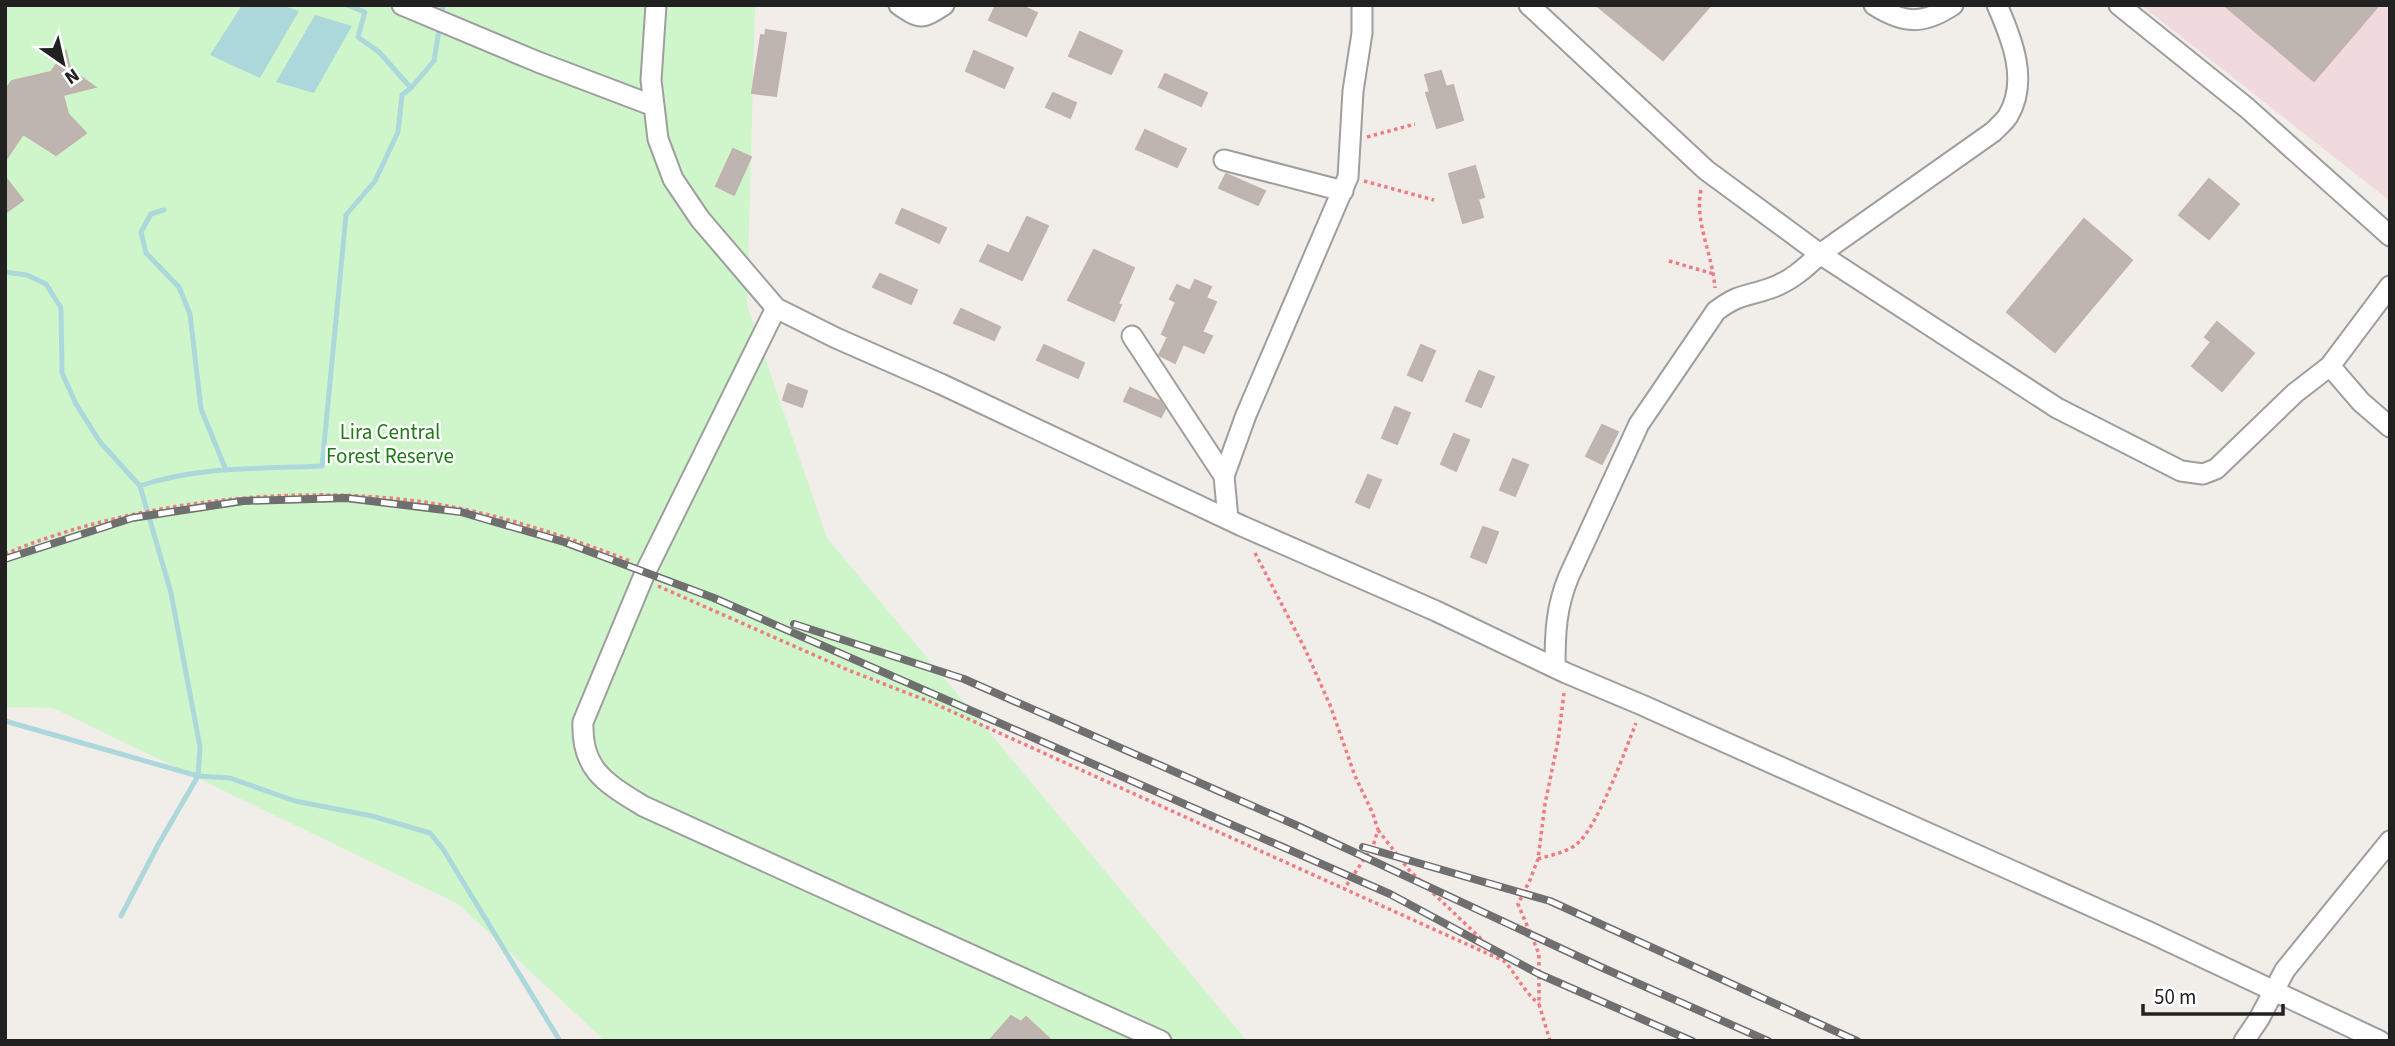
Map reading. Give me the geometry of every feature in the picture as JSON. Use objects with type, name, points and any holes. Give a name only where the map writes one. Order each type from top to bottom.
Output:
[{"type":"street","points":[[402,5],[538,62],[654,106]]},
{"type":"street","points":[[656,5],[651,80],[658,139],[673,179],[700,219],[776,308],[1235,522],[2124,921],[2380,1041]]},
{"type":"street","points":[[899,5],[916,17],[923,17],[944,5]]},
{"type":"street","points":[[1224,476],[1246,415],[1346,184],[1352,142],[1353,91],[1362,33],[1362,5]]},
{"type":"street","points":[[1529,5],[1706,170],[1820,254],[2057,408],[2180,471],[2203,474],[2216,469],[2295,393],[2330,366],[2390,286]]},
{"type":"street","points":[[1874,5],[1901,18],[1916,21],[1934,17],[1953,5]]},
{"type":"street","points":[[1560,670],[1555,628],[1559,598],[1639,424],[1716,312],[1731,299],[1769,289],[1795,277],[1820,254],[1993,132],[2008,116],[2017,92],[2017,61],[1997,5]]},
{"type":"street","points":[[2119,5],[2247,108],[2390,236]]},
{"type":"street","points":[[1224,160],[1346,184]]},
{"type":"street","points":[[776,308],[645,574],[583,722],[582,743],[594,768],[607,784],[643,806],[1161,1041]]},
{"type":"street","points":[[1132,336],[1224,476],[1235,522]]},
{"type":"street","points":[[2330,366],[2361,402],[2390,427]]},
{"type":"street","points":[[2244,1041],[2285,970],[2390,841]]},
{"type":"path","points":[[1352,142],[1415,124]]},
{"type":"path","points":[[1706,170],[1699,209],[1714,274],[1716,312]]},
{"type":"path","points":[[1346,184],[1434,200]]},
{"type":"path","points":[[1669,261],[1714,274]]},
{"type":"path","points":[[5,554],[38,540],[150,510],[274,495],[361,495],[462,508],[576,540],[848,670],[933,703],[1504,961]]},
{"type":"path","points":[[1235,522],[1305,649],[1378,830],[1409,870],[1504,961],[1528,995],[1539,1004]]},
{"type":"path","points":[[1550,1041],[1539,1004],[1539,954],[1518,904],[1538,859],[1545,804],[1558,741],[1560,670]]},
{"type":"path","points":[[1538,859],[1578,843],[1587,831],[1624,753],[1643,705]]},
{"type":"path","points":[[1344,889],[1373,846],[1378,830]]},
{"type":"shaded area","points":[[2141,5],[2390,5],[2390,201]]},
{"type":"green space","name":"Lira Central Forest Reserve","points":[[5,5],[755,5],[747,305],[827,538],[1247,1041],[605,1041],[458,904],[53,708],[5,707]]},
{"type":"water","points":[[242,5],[281,5],[299,11],[260,78],[210,55]]},
{"type":"water","points":[[315,15],[352,26],[314,93],[276,82]]},
{"type":"building","points":[[996,5],[1020,5],[1037,13],[1026,36],[989,20]]},
{"type":"building","points":[[1596,5],[1711,5],[1663,60]]},
{"type":"building","points":[[2224,5],[2379,5],[2314,81]]},
{"type":"building","points":[[766,30],[786,33],[776,96],[752,93],[761,35],[765,36]]},
{"type":"building","points":[[1080,32],[1122,51],[1111,74],[1069,56]]},
{"type":"building","points":[[66,51],[70,69],[95,87],[63,95],[68,114],[86,133],[56,155],[23,134],[5,161],[5,90],[12,81],[51,72]]},
{"type":"building","points":[[974,51],[1013,68],[1004,88],[966,71]]},
{"type":"building","points":[[1441,71],[1446,87],[1453,85],[1463,120],[1437,128],[1426,93],[1430,92],[1425,75]]},
{"type":"building","points":[[1165,74],[1207,93],[1201,106],[1159,87]]},
{"type":"building","points":[[1053,93],[1076,103],[1070,118],[1046,107]]},
{"type":"building","points":[[1145,130],[1186,149],[1177,167],[1136,149]]},
{"type":"building","points":[[733,149],[751,157],[734,195],[716,186]]},
{"type":"building","points":[[1475,166],[1484,197],[1478,199],[1483,217],[1463,223],[1449,174]]},
{"type":"building","points":[[1226,174],[1265,191],[1258,205],[1219,188]]},
{"type":"building","points":[[5,177],[23,200],[5,213]]},
{"type":"building","points":[[2209,179],[2239,204],[2209,239],[2179,215]]},
{"type":"building","points":[[902,209],[946,228],[939,243],[896,223]]},
{"type":"building","points":[[1027,217],[1048,226],[1022,280],[980,261],[988,245],[1009,254]]},
{"type":"building","points":[[2084,219],[2132,260],[2055,352],[2007,312]]},
{"type":"building","points":[[1094,250],[1134,268],[1118,304],[1121,305],[1114,321],[1068,300]]},
{"type":"building","points":[[880,274],[917,290],[911,304],[873,287]]},
{"type":"building","points":[[1195,280],[1211,287],[1206,298],[1216,302],[1202,332],[1212,336],[1204,353],[1183,344],[1175,363],[1159,355],[1168,337],[1162,334],[1176,302],[1170,299],[1177,285],[1190,291]]},
{"type":"building","points":[[961,309],[1000,327],[994,340],[954,323]]},
{"type":"building","points":[[2217,322],[2254,353],[2222,391],[2192,366],[2211,342],[2205,337]]},
{"type":"building","points":[[1044,345],[1084,363],[1078,378],[1037,360]]},
{"type":"building","points":[[1421,345],[1435,351],[1422,381],[1408,375]]},
{"type":"building","points":[[1479,371],[1494,377],[1481,407],[1466,401]]},
{"type":"building","points":[[788,384],[807,391],[802,407],[783,400]]},
{"type":"building","points":[[1130,388],[1160,401],[1165,409],[1161,417],[1124,401]]},
{"type":"building","points":[[1395,407],[1410,413],[1397,444],[1382,438]]},
{"type":"building","points":[[1602,425],[1618,432],[1602,464],[1586,456]]},
{"type":"building","points":[[1454,434],[1469,440],[1456,471],[1441,464]]},
{"type":"building","points":[[1513,459],[1528,465],[1515,496],[1500,490]]},
{"type":"building","points":[[1368,475],[1381,480],[1369,508],[1356,502]]},
{"type":"building","points":[[1483,527],[1498,532],[1486,563],[1471,557]]},
{"type":"building","points":[[1011,1016],[1021,1022],[1026,1017],[1052,1041],[989,1041]]},
{"type":"waterway","points":[[347,5],[365,12],[358,37],[379,52],[411,88]]},
{"type":"waterway","points":[[121,916],[198,776],[200,747],[171,593],[140,486],[207,472],[322,466],[346,215],[375,181],[398,132],[402,95],[434,61],[443,5]]},
{"type":"waterway","points":[[164,210],[151,214],[141,232],[146,253],[179,287],[190,314],[201,409],[226,470]]},
{"type":"waterway","points":[[5,272],[27,275],[46,284],[61,308],[62,373],[76,404],[100,442],[140,486]]},
{"type":"waterway","points":[[5,721],[198,776],[230,778],[295,801],[372,816],[430,833],[443,849],[560,1041]]},
{"type":"railway","points":[[5,559],[132,518],[243,501],[346,498],[461,512],[564,542],[714,598],[1390,894],[1539,974],[1692,1041]]},
{"type":"railway","points":[[794,624],[964,679],[1298,826],[1603,968],[1768,1041]]},
{"type":"railway","points":[[1363,847],[1550,901],[1857,1041]]}]
